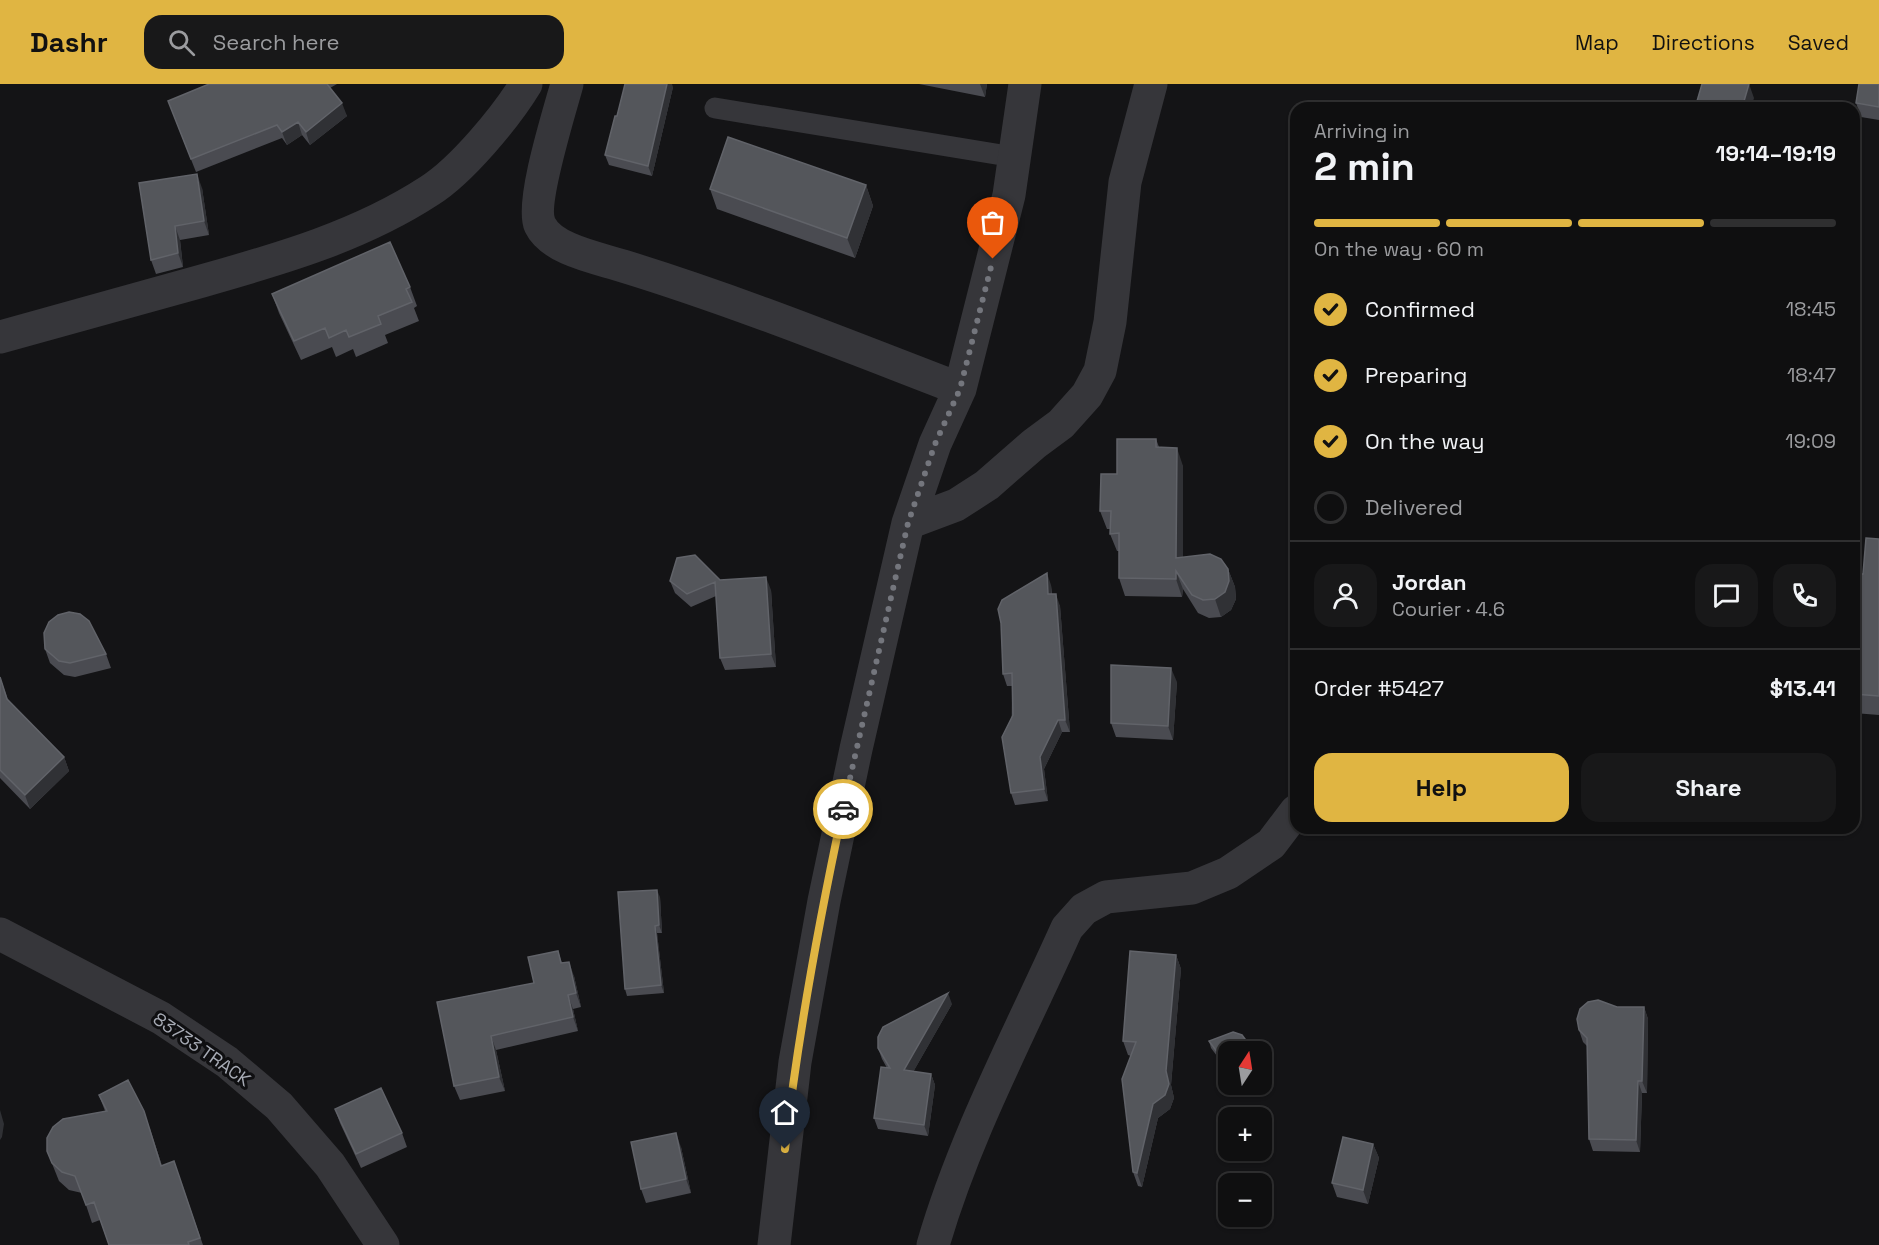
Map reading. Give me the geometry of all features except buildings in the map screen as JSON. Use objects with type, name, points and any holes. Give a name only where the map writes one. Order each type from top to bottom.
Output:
[{"type":"street","points":[[0,337],[300,253],[382,217],[430,191],[465,161],[518,98],[526,84]]},
{"type":"street","points":[[567,84],[541,189],[538,222],[545,235],[567,248],[697,289],[960,389]]},
{"type":"street","points":[[774,1245],[795,1062],[824,901],[856,748],[908,523],[935,444],[960,389],[1009,195],[1025,84]]},
{"type":"street","points":[[908,523],[956,505],[987,485],[1061,424],[1087,395],[1100,371],[1110,322],[1125,182],[1150,84]]},
{"type":"street","points":[[933,1245],[945,1205],[985,1106],[1067,928],[1084,909],[1106,897],[1192,888],[1228,873],[1271,844],[1290,819]]},
{"type":"street","name":"83733 TRACK","points":[[0,934],[161,1018],[227,1062],[279,1106],[330,1165],[383,1245]]},
{"type":"lane","points":[[715,108],[1014,157]]},
{"type":"way so far","points":[[843,809],[908,523],[935,444],[960,389],[993,259]]},
{"type":"route","points":[[785,1149],[795,1062],[843,809]]}]
